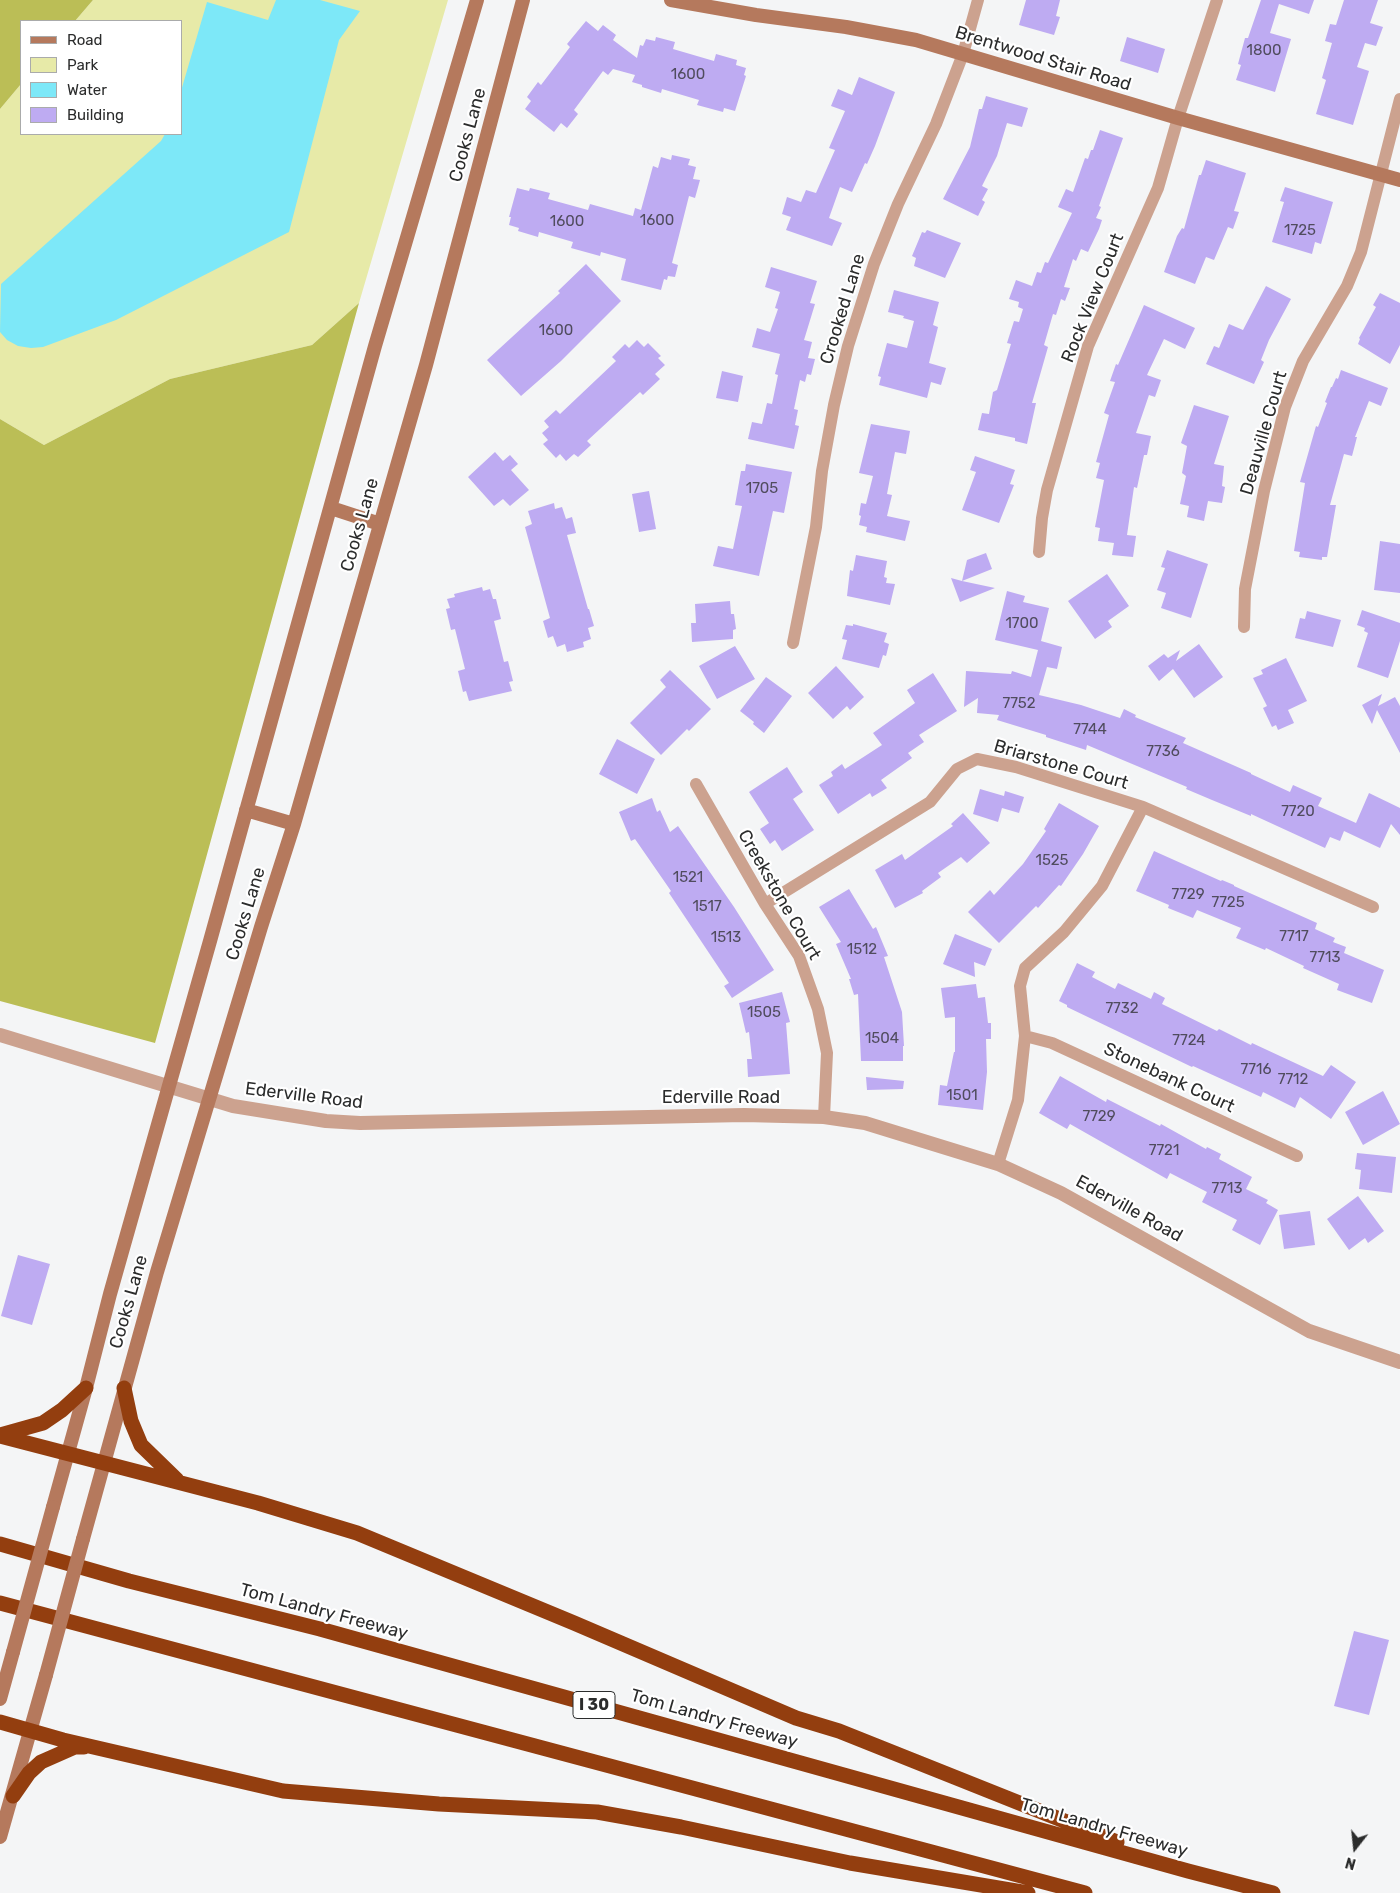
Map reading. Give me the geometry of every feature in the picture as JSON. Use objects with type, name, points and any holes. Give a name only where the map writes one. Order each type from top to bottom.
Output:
[{"type":"highway","points":[[0,1436],[43,1423],[62,1410],[86,1388]]},
{"type":"highway","points":[[124,1388],[131,1421],[141,1445],[154,1460],[180,1483]]},
{"type":"highway","points":[[0,1436],[258,1503],[357,1533],[574,1622],[796,1718],[839,1731],[1188,1871]]},
{"type":"highway","name":"Tom Landry Freeway","points":[[0,1544],[129,1581],[320,1629],[1273,1893]]},
{"type":"highway","points":[[0,1603],[1085,1893]]},
{"type":"highway","points":[[0,1722],[90,1746],[283,1791],[438,1804],[597,1812],[681,1827],[850,1863],[1028,1893]]},
{"type":"highway","points":[[13,1796],[29,1773],[41,1762],[75,1747],[90,1746]]},
{"type":"main road","name":"Cooks Lane","points":[[0,1699],[110,1294],[375,346],[477,0]]},
{"type":"main road","name":"Cooks Lane","points":[[0,1837],[13,1796],[124,1388],[209,1099],[294,824],[426,365],[524,0]]},
{"type":"main road","name":"Brentwood Stair Road","points":[[670,0],[855,28],[916,40],[1178,118],[1400,180]]},
{"type":"main road","points":[[331,508],[380,524]]},
{"type":"main road","points":[[246,810],[294,824]]},
{"type":"street","name":"Crooked Lane","points":[[792,643],[816,527],[822,471],[834,405],[848,346],[874,264],[898,204],[936,124],[963,54],[978,0]]},
{"type":"street","name":"Rock View Court","points":[[1039,552],[1047,490],[1088,346],[1158,188],[1178,118],[1217,0]]},
{"type":"street","name":"Deauville Court","points":[[1244,627],[1245,589],[1264,491],[1285,408],[1303,361],[1347,286],[1361,252],[1400,99]]},
{"type":"street","name":"Briarstone Court","points":[[765,904],[930,802],[957,769],[977,759],[1016,766],[1143,807],[1373,907]]},
{"type":"street","name":"Creekstone Court","points":[[696,784],[765,904],[799,956],[818,1009],[827,1053],[824,1117]]},
{"type":"street","points":[[998,1164],[1018,1100],[1025,1036],[1020,986],[1025,968],[1064,932],[1102,886],[1143,807]]},
{"type":"street","name":"Ederville Road","points":[[0,1035],[233,1106],[326,1121],[360,1123],[744,1115],[824,1117],[865,1123],[998,1164],[1061,1193],[1309,1331],[1400,1362]]},
{"type":"street","name":"Stonebank Court","points":[[1025,1036],[1052,1043],[1297,1156]]},
{"type":"green space","points":[[93,0],[448,0],[359,303],[312,345],[170,379],[44,445],[0,419],[0,109],[20,85],[20,135],[182,135],[182,20],[76,20]]},
{"type":"shaded area","points":[[0,0],[93,0],[76,20],[20,20],[20,85],[0,109]]},
{"type":"shaded area","points":[[359,303],[155,1043],[0,1001],[0,419],[44,445],[170,379],[312,345]]},
{"type":"water","points":[[276,0],[320,0],[360,11],[339,40],[289,232],[116,320],[43,347],[18,346],[7,340],[0,332],[1,284],[161,141],[164,135],[182,135],[182,88],[207,2],[268,20]]},
{"type":"building","points":[[1026,0],[1060,0],[1056,16],[1060,17],[1054,35],[1019,25]]},
{"type":"building","points":[[1261,0],[1314,0],[1309,14],[1279,4],[1270,33],[1291,39],[1275,92],[1236,80],[1241,65],[1238,64],[1245,38],[1248,38]]},
{"type":"building","points":[[1344,0],[1378,0],[1370,23],[1383,27],[1376,46],[1365,43],[1357,67],[1369,71],[1353,125],[1316,114],[1326,80],[1322,78],[1332,43],[1325,41],[1330,24],[1336,25]]},
{"type":"building","points":[[586,21],[598,31],[603,25],[616,35],[613,40],[637,58],[640,45],[643,46],[646,39],[655,41],[656,37],[675,42],[673,49],[714,61],[716,54],[737,60],[736,65],[746,68],[744,75],[746,76],[735,111],[724,108],[723,112],[697,105],[699,100],[662,89],[661,93],[642,87],[642,85],[632,82],[635,75],[613,69],[608,75],[603,71],[574,110],[578,114],[567,128],[561,123],[554,132],[525,109],[531,101],[527,97],[538,82],[541,85],[570,47],[567,44]]},
{"type":"building","points":[[1127,37],[1165,49],[1158,73],[1120,61]]},
{"type":"building","points":[[859,77],[895,92],[875,146],[852,192],[840,187],[829,218],[842,223],[832,246],[786,230],[791,217],[782,214],[787,197],[801,202],[806,190],[816,193],[835,150],[829,148],[845,111],[831,106],[838,89],[852,95]]},
{"type":"building","points":[[986,96],[1028,108],[1022,127],[1007,123],[997,156],[982,186],[988,189],[982,200],[985,202],[978,216],[943,199],[970,147],[979,109],[982,109]]},
{"type":"building","points":[[1100,130],[1123,138],[1099,206],[1101,207],[1096,218],[1102,220],[1099,229],[1088,252],[1081,249],[1076,261],[1073,259],[1064,287],[1070,288],[1065,301],[1061,299],[1056,315],[1053,314],[1044,345],[1048,347],[1032,403],[1036,403],[1027,444],[1015,441],[1015,438],[978,430],[982,413],[989,414],[993,392],[997,390],[1011,344],[1007,343],[1014,321],[1019,322],[1023,309],[1018,307],[1019,302],[1009,299],[1016,280],[1032,286],[1037,272],[1041,273],[1045,262],[1048,263],[1072,213],[1058,207],[1066,189],[1073,192],[1085,158],[1088,159],[1091,150],[1093,150]]},
{"type":"building","points":[[672,155],[690,159],[688,165],[696,167],[693,179],[700,180],[695,198],[689,196],[672,263],[678,265],[675,277],[668,276],[667,280],[664,279],[661,290],[621,280],[626,259],[601,252],[600,256],[571,248],[573,242],[539,232],[538,237],[518,231],[519,228],[509,225],[511,217],[509,217],[517,188],[529,191],[530,188],[550,193],[548,199],[588,210],[590,204],[633,216],[635,208],[641,210],[653,166],[658,168],[661,157],[671,160]]},
{"type":"building","points":[[1206,160],[1246,173],[1234,211],[1239,212],[1233,229],[1228,227],[1214,260],[1206,257],[1195,284],[1164,272],[1177,236],[1182,228],[1184,229],[1199,175],[1201,175]]},
{"type":"building","points":[[1285,187],[1333,202],[1321,244],[1315,242],[1312,254],[1272,242],[1284,202],[1280,201]]},
{"type":"building","points":[[927,230],[961,243],[945,278],[914,266],[916,258],[912,256],[922,232],[925,233]]},
{"type":"building","points":[[586,264],[621,301],[561,361],[521,396],[487,360],[560,293],[558,291]]},
{"type":"building","points":[[771,267],[817,281],[810,303],[815,304],[804,340],[812,342],[808,358],[815,359],[811,375],[807,374],[805,382],[800,380],[794,409],[798,410],[795,425],[799,426],[794,449],[748,439],[752,422],[762,424],[767,403],[772,404],[778,375],[775,374],[780,354],[752,347],[757,328],[770,332],[778,309],[775,308],[780,292],[765,287]]},
{"type":"building","points":[[1266,286],[1291,299],[1269,340],[1261,360],[1264,362],[1254,384],[1206,364],[1214,346],[1219,348],[1229,324],[1243,330]]},
{"type":"building","points":[[894,290],[939,302],[933,325],[938,327],[929,363],[946,368],[941,385],[931,382],[927,398],[879,385],[881,377],[878,376],[887,343],[907,348],[914,321],[888,312]]},
{"type":"building","points":[[1380,293],[1400,303],[1400,345],[1390,364],[1358,344],[1359,338],[1376,307],[1373,305]]},
{"type":"building","points":[[1144,305],[1195,328],[1185,349],[1164,339],[1147,375],[1161,380],[1155,397],[1149,395],[1136,433],[1151,436],[1147,455],[1144,455],[1137,488],[1134,487],[1127,535],[1136,536],[1133,557],[1112,555],[1114,543],[1098,541],[1100,528],[1095,527],[1104,480],[1096,478],[1100,463],[1096,462],[1109,415],[1104,413],[1115,382],[1110,381]]},
{"type":"building","points":[[637,340],[644,347],[648,343],[661,356],[658,358],[665,365],[655,374],[660,379],[643,395],[640,392],[587,441],[591,445],[578,457],[574,454],[566,461],[560,454],[556,458],[543,444],[548,440],[542,433],[549,427],[544,421],[556,410],[560,414],[616,361],[612,357],[625,344],[629,348]]},
{"type":"building","points":[[1341,370],[1388,388],[1381,406],[1369,401],[1355,437],[1357,437],[1352,456],[1344,454],[1330,505],[1336,505],[1327,557],[1322,557],[1322,560],[1299,557],[1300,552],[1294,551],[1305,483],[1300,482],[1316,426],[1318,427],[1331,387],[1336,378],[1338,379]]},
{"type":"building","points":[[722,371],[743,376],[738,402],[716,398]]},
{"type":"building","points":[[1194,405],[1229,416],[1214,464],[1224,466],[1222,486],[1225,487],[1222,503],[1208,501],[1204,521],[1187,517],[1189,506],[1180,504],[1186,476],[1182,473],[1187,446],[1181,443]]},
{"type":"building","points":[[871,424],[910,431],[906,454],[895,452],[887,494],[892,495],[887,516],[910,521],[905,541],[866,532],[867,527],[859,525],[861,503],[866,504],[873,476],[859,473]]},
{"type":"building","points":[[495,452],[503,461],[510,455],[518,464],[511,470],[529,490],[510,506],[503,499],[494,506],[468,477]]},
{"type":"building","points":[[975,456],[1015,470],[1010,484],[1014,485],[999,523],[962,510],[976,472],[970,470]]},
{"type":"building","points":[[746,464],[792,472],[784,513],[773,511],[759,576],[713,566],[718,546],[733,549],[742,506],[735,505],[741,471],[745,471]]},
{"type":"building","points":[[649,491],[656,529],[639,532],[632,494]]},
{"type":"building","points":[[554,503],[555,509],[562,507],[566,519],[572,517],[576,533],[567,535],[594,626],[588,628],[591,639],[583,642],[584,647],[567,652],[565,644],[557,647],[553,636],[548,638],[543,621],[550,618],[525,527],[532,524],[528,511]]},
{"type":"building","points":[[1380,541],[1400,544],[1400,593],[1374,590]]},
{"type":"building","points":[[1167,550],[1208,564],[1191,618],[1161,608],[1166,593],[1157,590],[1165,568],[1161,567]]},
{"type":"building","points":[[986,553],[992,569],[962,581],[967,560]]},
{"type":"building","points":[[856,555],[887,561],[884,577],[887,578],[886,583],[895,584],[890,605],[847,596],[850,570],[853,571]]},
{"type":"building","points":[[1107,574],[1129,606],[1108,621],[1112,627],[1095,639],[1068,601]]},
{"type":"building","points":[[951,578],[995,588],[960,602]]},
{"type":"building","points":[[482,587],[483,591],[490,589],[493,599],[496,599],[501,619],[494,621],[504,662],[508,661],[513,681],[509,682],[512,691],[469,701],[466,691],[463,692],[458,671],[465,669],[455,629],[451,630],[446,609],[450,608],[447,599],[455,597],[454,594]]},
{"type":"building","points":[[1007,591],[1025,596],[1023,602],[1049,608],[1041,641],[1062,647],[1057,669],[1047,667],[1039,695],[1081,705],[1120,718],[1124,709],[1136,715],[1135,717],[1186,738],[1183,743],[1290,792],[1293,785],[1322,798],[1318,806],[1356,823],[1369,793],[1400,808],[1400,835],[1391,824],[1380,848],[1344,831],[1340,841],[1330,837],[1325,848],[1251,814],[1251,816],[1212,800],[1186,789],[1187,787],[1087,745],[1086,750],[997,720],[999,715],[977,713],[978,698],[964,707],[966,671],[1011,674],[1012,671],[1031,677],[1038,650],[995,640]]},
{"type":"building","points":[[730,601],[731,614],[734,614],[736,629],[733,630],[733,639],[692,642],[691,623],[696,623],[695,604]]},
{"type":"building","points":[[1362,610],[1400,623],[1400,641],[1388,678],[1357,667],[1368,633],[1364,631],[1365,628],[1357,625]]},
{"type":"building","points":[[1307,611],[1341,620],[1333,647],[1295,638],[1300,618],[1305,619]]},
{"type":"building","points":[[853,624],[887,633],[884,642],[889,644],[886,656],[883,655],[879,668],[842,659],[847,640],[842,639],[846,625],[853,626]]},
{"type":"building","points":[[1199,644],[1223,677],[1194,698],[1173,669],[1159,681],[1148,666],[1164,654],[1168,658],[1180,650],[1176,661]]},
{"type":"building","points":[[735,646],[755,679],[717,699],[699,666]]},
{"type":"building","points":[[1286,658],[1307,701],[1288,710],[1294,723],[1278,730],[1276,725],[1272,727],[1263,708],[1267,706],[1253,678],[1263,674],[1261,670]]},
{"type":"building","points":[[836,666],[864,697],[850,710],[847,706],[833,719],[808,693]]},
{"type":"building","points":[[670,670],[711,709],[689,731],[687,729],[661,755],[630,723],[666,687],[660,680]]},
{"type":"building","points":[[933,673],[957,711],[919,735],[924,742],[908,753],[912,758],[881,780],[887,788],[872,797],[870,793],[838,814],[819,785],[833,776],[831,772],[842,764],[845,769],[882,745],[873,733],[915,703],[907,690]]},
{"type":"building","points":[[766,677],[792,696],[764,733],[740,711]]},
{"type":"building","points":[[1382,694],[1378,706],[1395,697],[1400,706],[1400,753],[1377,710],[1372,724],[1362,705]]},
{"type":"building","points":[[617,739],[655,759],[637,794],[599,774]]},
{"type":"building","points":[[787,767],[803,792],[793,799],[814,830],[782,851],[775,840],[770,844],[760,829],[769,823],[749,792]]},
{"type":"building","points":[[980,789],[1004,796],[1005,791],[1024,797],[1019,813],[1002,808],[998,822],[973,814]]},
{"type":"building","points":[[652,798],[657,812],[660,810],[670,832],[678,826],[734,907],[774,970],[732,998],[724,986],[729,983],[669,893],[671,891],[635,839],[631,841],[619,812]]},
{"type":"building","points":[[1059,803],[1099,826],[1061,886],[1059,885],[1038,908],[1036,906],[999,943],[968,912],[990,890],[994,895],[1023,864],[1046,831],[1044,829]]},
{"type":"building","points":[[963,813],[990,843],[967,863],[961,857],[938,873],[941,877],[922,891],[923,893],[895,908],[875,870],[902,854],[905,860],[953,826],[951,824]]},
{"type":"building","points":[[1154,851],[1317,923],[1315,929],[1335,938],[1333,942],[1346,947],[1344,953],[1384,970],[1372,1003],[1337,990],[1339,984],[1303,968],[1304,966],[1266,948],[1265,950],[1236,938],[1241,928],[1197,910],[1193,918],[1168,908],[1169,905],[1136,891]]},
{"type":"building","points":[[849,889],[873,929],[876,927],[888,956],[884,957],[902,1012],[903,1061],[861,1061],[858,994],[854,995],[849,979],[851,979],[836,944],[841,942],[819,907]]},
{"type":"building","points":[[955,934],[992,949],[985,966],[974,962],[975,977],[943,964]]},
{"type":"building","points":[[1077,963],[1095,972],[1092,977],[1115,989],[1118,983],[1151,999],[1154,992],[1165,998],[1162,1004],[1217,1031],[1219,1029],[1251,1045],[1252,1043],[1323,1076],[1331,1065],[1356,1082],[1331,1119],[1300,1097],[1295,1108],[1263,1092],[1261,1097],[1192,1067],[1067,1007],[1067,1005],[1059,1001]]},
{"type":"building","points":[[976,984],[978,998],[985,997],[988,1023],[991,1023],[991,1039],[986,1039],[987,1072],[983,1110],[938,1105],[940,1085],[947,1086],[955,1052],[955,1017],[945,1018],[941,988]]},
{"type":"building","points":[[782,992],[790,1022],[786,1023],[790,1074],[748,1077],[747,1059],[752,1059],[749,1032],[746,1033],[739,1003]]},
{"type":"building","points":[[1060,1076],[1106,1102],[1107,1099],[1160,1126],[1161,1124],[1206,1149],[1207,1147],[1221,1154],[1219,1159],[1252,1177],[1246,1189],[1268,1200],[1266,1203],[1278,1210],[1260,1245],[1232,1230],[1237,1220],[1202,1202],[1207,1192],[1170,1173],[1167,1179],[1070,1124],[1067,1129],[1039,1113]]},
{"type":"building","points":[[866,1077],[904,1081],[903,1089],[867,1090]]},
{"type":"building","points":[[1383,1091],[1400,1124],[1363,1145],[1345,1112]]},
{"type":"building","points":[[1357,1153],[1396,1157],[1392,1193],[1359,1189],[1361,1170],[1355,1169]]},
{"type":"building","points":[[1358,1196],[1384,1231],[1368,1243],[1365,1238],[1349,1250],[1327,1219]]},
{"type":"building","points":[[1310,1211],[1315,1245],[1284,1249],[1279,1215]]},
{"type":"building","points":[[18,1255],[50,1264],[32,1325],[1,1316]]},
{"type":"building","points":[[1354,1631],[1389,1640],[1369,1715],[1334,1706]]}]
